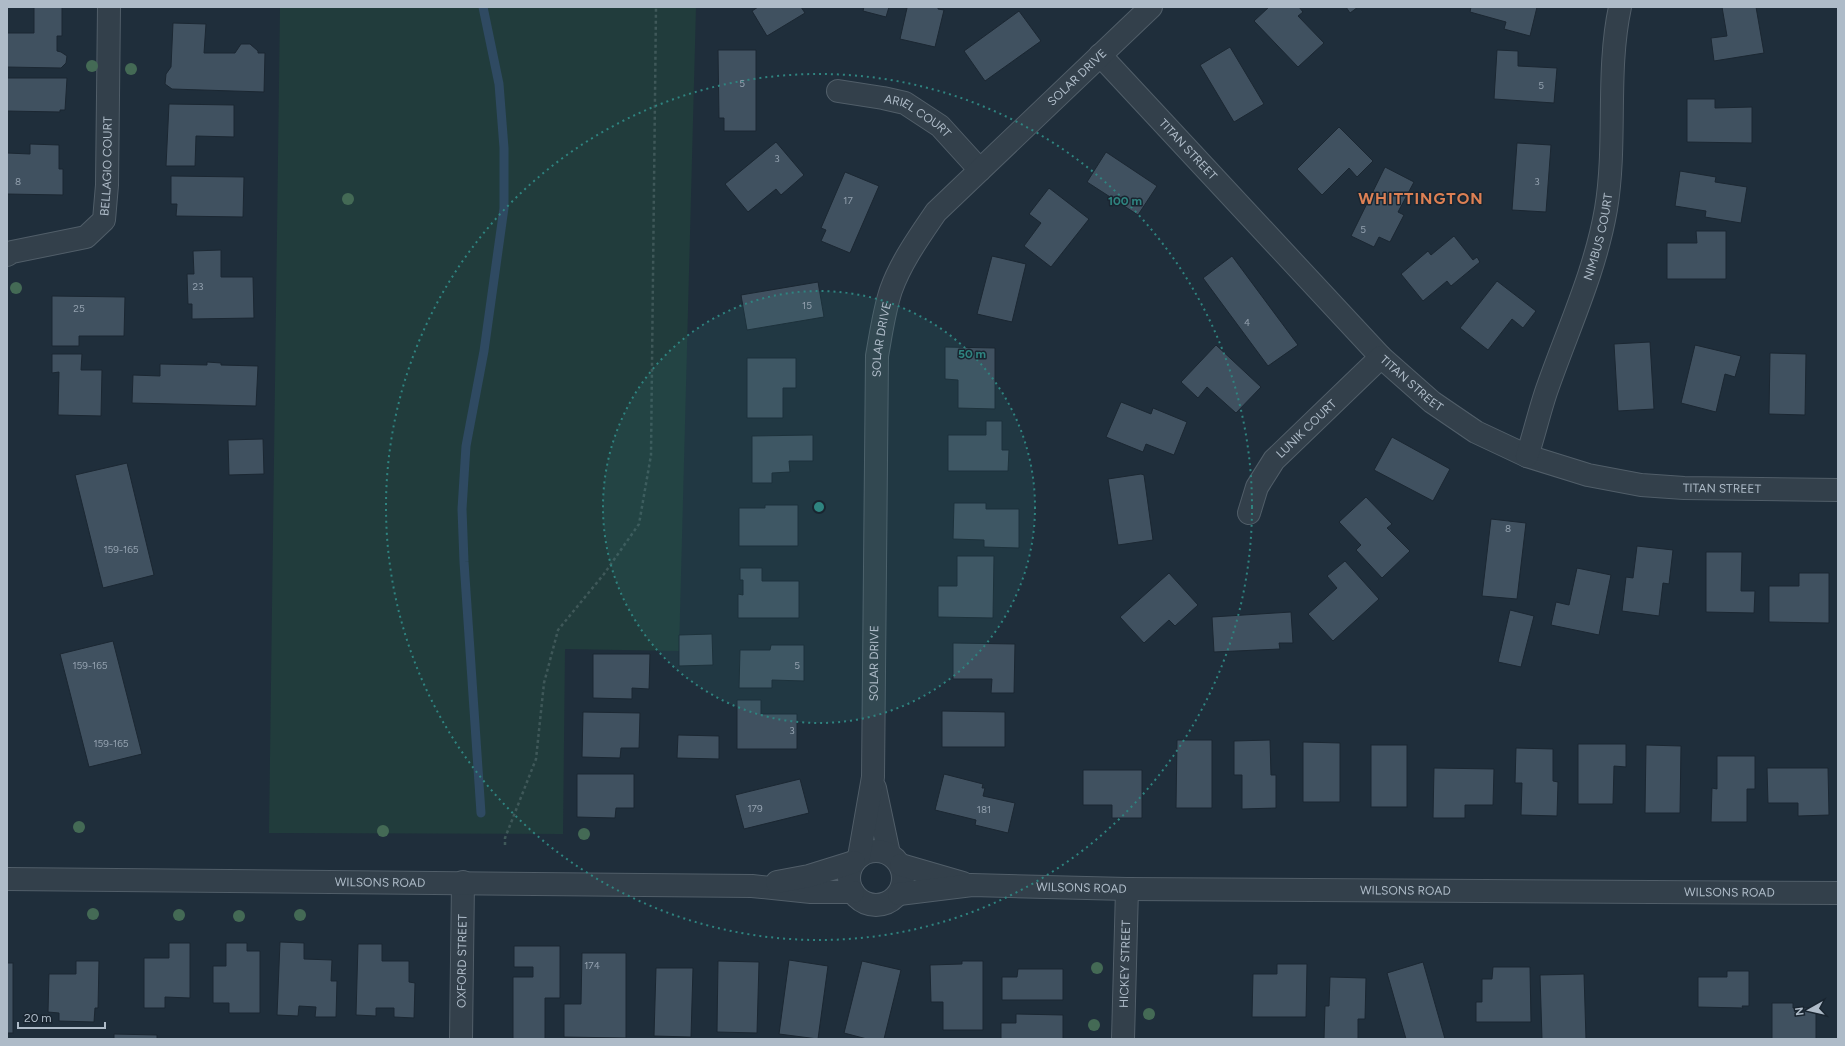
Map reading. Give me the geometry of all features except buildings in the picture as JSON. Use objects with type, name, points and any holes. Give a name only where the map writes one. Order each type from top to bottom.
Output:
[{"type":"street","name":"BELLAGIO COURT","points":[[7,255],[12,252],[86,237],[104,220],[107,184],[109,7]]},
{"type":"street","name":"SOLAR DRIVE","points":[[856,860],[873,777],[877,356],[883,318],[891,289],[912,246],[936,212],[1151,7]]},
{"type":"street","name":"NIMBUS COURT","points":[[1527,456],[1546,392],[1596,258],[1606,207],[1611,149],[1615,33],[1620,7]]},
{"type":"street","name":"TITAN STREET","points":[[1100,55],[1381,357],[1432,402],[1476,432],[1527,456],[1588,476],[1640,485],[1684,488],[1838,490]]},
{"type":"street","name":"ARIEL COURT","points":[[838,91],[884,98],[905,103],[940,126],[980,170]]},
{"type":"street","name":"LUNIK COURT","points":[[1249,513],[1257,487],[1274,460],[1381,357]]},
{"type":"street","name":"SOLAR DRIVE","points":[[873,777],[895,859]]},
{"type":"street","points":[[874,850],[895,859],[904,879],[899,894],[892,901],[884,905],[876,906],[863,902],[853,892],[850,885],[849,877],[856,860],[874,850]]},
{"type":"street","name":"WILSONS ROAD","points":[[895,859],[972,885]]},
{"type":"street","name":"WILSONS ROAD","points":[[752,886],[809,876],[856,860]]},
{"type":"street","name":"WILSONS ROAD","points":[[7,879],[463,882],[752,886],[811,892],[853,892]]},
{"type":"street","name":"OXFORD STREET","points":[[461,1039],[463,882]]},
{"type":"street","name":"WILSONS ROAD","points":[[899,894],[972,885],[1127,889],[1838,894]]},
{"type":"street","name":"HICKEY STREET","points":[[1123,1039],[1127,889]]},
{"type":"path","points":[[505,845],[505,838],[536,759],[544,683],[558,630],[604,574],[639,524],[651,455],[656,7]]},
{"type":"green space","points":[[280,7],[696,7],[679,651],[565,649],[563,834],[269,833]]},
{"type":"waterway","points":[[481,813],[464,562],[462,509],[466,446],[484,351],[504,208],[504,148],[499,84],[483,7]]},
{"type":"district","name":"WHITTINGTON","points":[[1421,198]]}]
